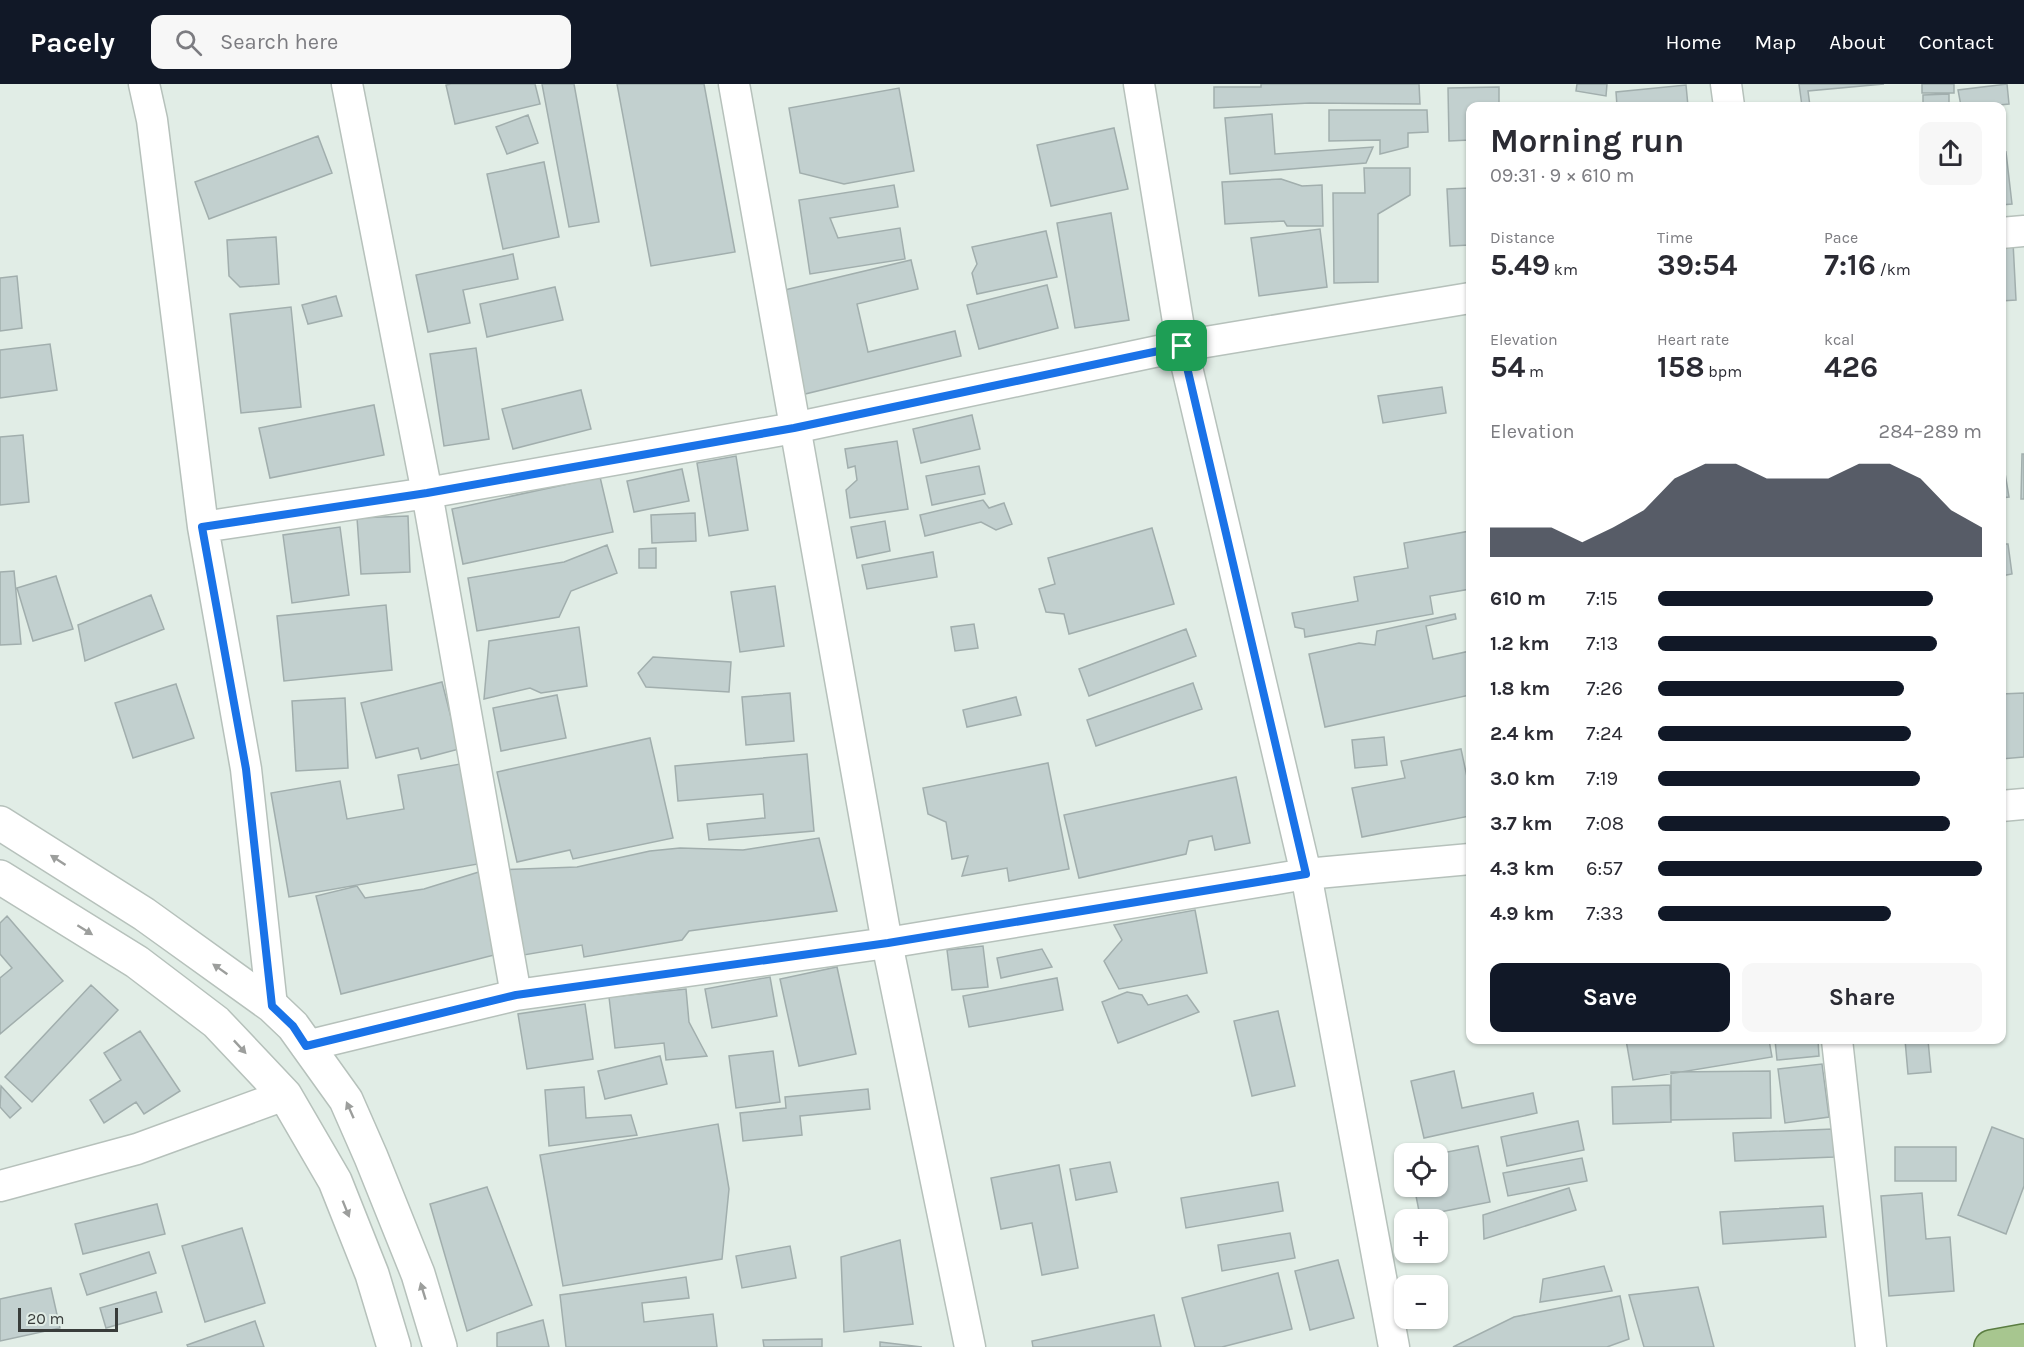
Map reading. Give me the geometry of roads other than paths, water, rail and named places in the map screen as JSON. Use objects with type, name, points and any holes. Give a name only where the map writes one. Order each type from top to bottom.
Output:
[{"type":"main road","points":[[1991,1347],[2024,1341]]},
{"type":"street","points":[[144,84],[153,132],[202,527],[246,769],[272,1006]]},
{"type":"street","points":[[347,84],[427,493],[516,995]]},
{"type":"street","points":[[734,84],[888,943],[970,1347]]},
{"type":"street","points":[[1139,84],[1182,346],[1306,874],[1394,1347]]},
{"type":"street","points":[[1726,84],[1728,102]]},
{"type":"street","points":[[2006,233],[2024,231]]},
{"type":"street","points":[[202,527],[427,493],[794,428],[1182,346],[1466,299]]},
{"type":"street","points":[[2006,806],[2024,804]]},
{"type":"street","points":[[0,823],[144,914],[272,1006],[293,1026],[346,1101],[418,1274],[440,1347]]},
{"type":"street","points":[[306,1046],[516,995],[888,943],[1306,874],[1466,858]]},
{"type":"street","points":[[0,877],[146,968],[216,1022],[285,1095],[335,1181],[372,1274],[394,1347]]},
{"type":"street","points":[[1837,1044],[1871,1347]]},
{"type":"street","points":[[0,1185],[137,1149],[285,1095]]}]
